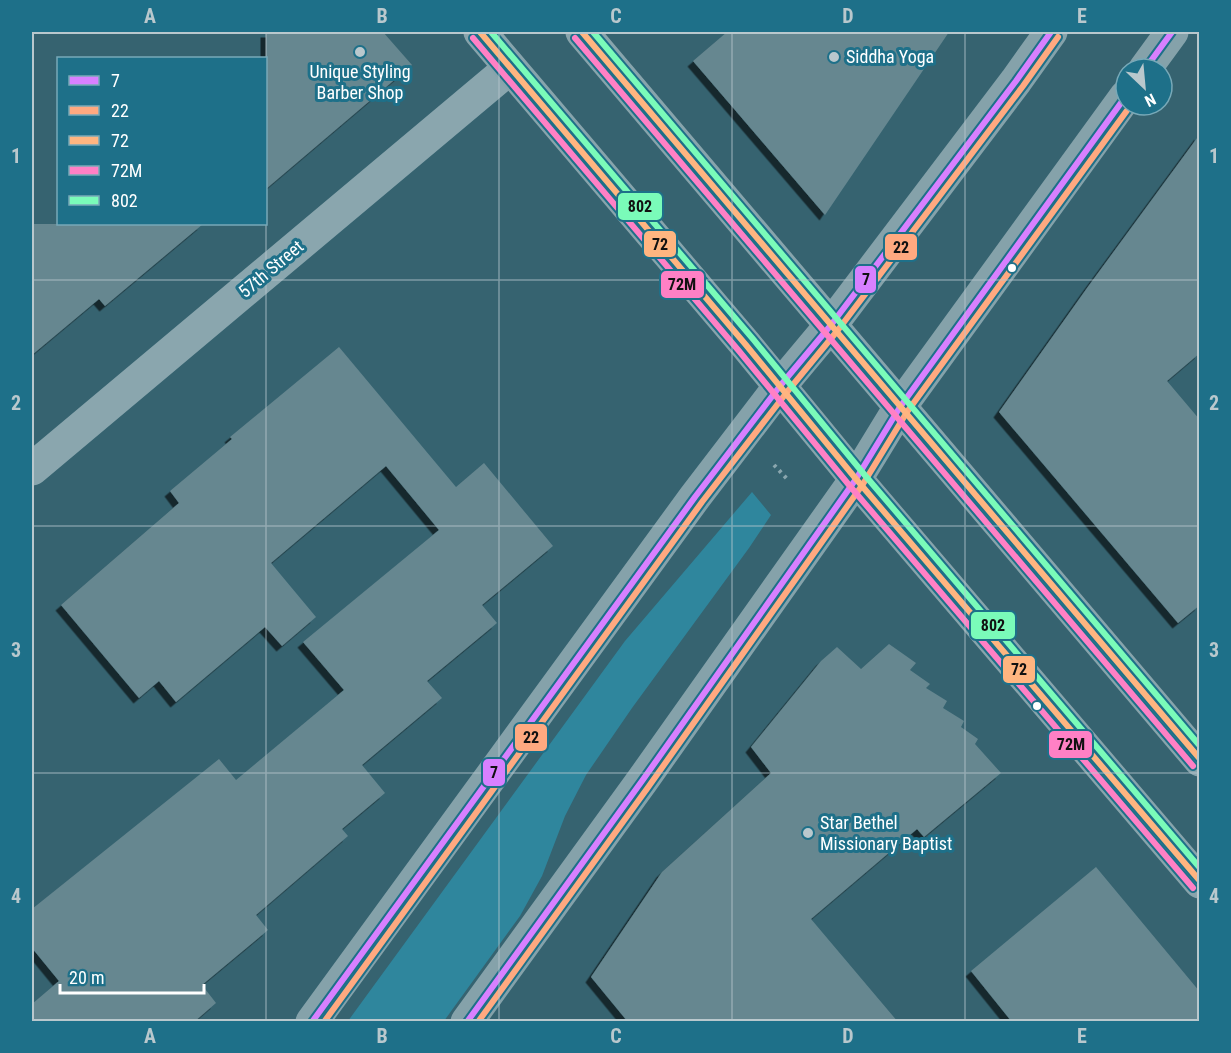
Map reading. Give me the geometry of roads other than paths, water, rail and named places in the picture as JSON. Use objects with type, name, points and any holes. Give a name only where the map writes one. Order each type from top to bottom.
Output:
[{"type":"main road","points":[[480,32],[746,345],[856,479],[1200,882]]},
{"type":"main road","points":[[582,32],[1200,760]]},
{"type":"main road","points":[[312,1022],[695,496],[780,386],[831,325],[1052,32]]},
{"type":"main road","points":[[1154,57],[1172,32]]},
{"type":"main road","points":[[467,1022],[642,781],[856,479],[900,407],[1114,113]]},
{"type":"street","name":"57th Street","points":[[32,469],[510,68]]},
{"type":"place","name":"Unique Styling Barber Shop","points":[[360,52]]},
{"type":"place","name":"Siddha Yoga","points":[[834,57]]},
{"type":"place","name":"Star Bethel Missionary Baptist","points":[[808,833]]}]
